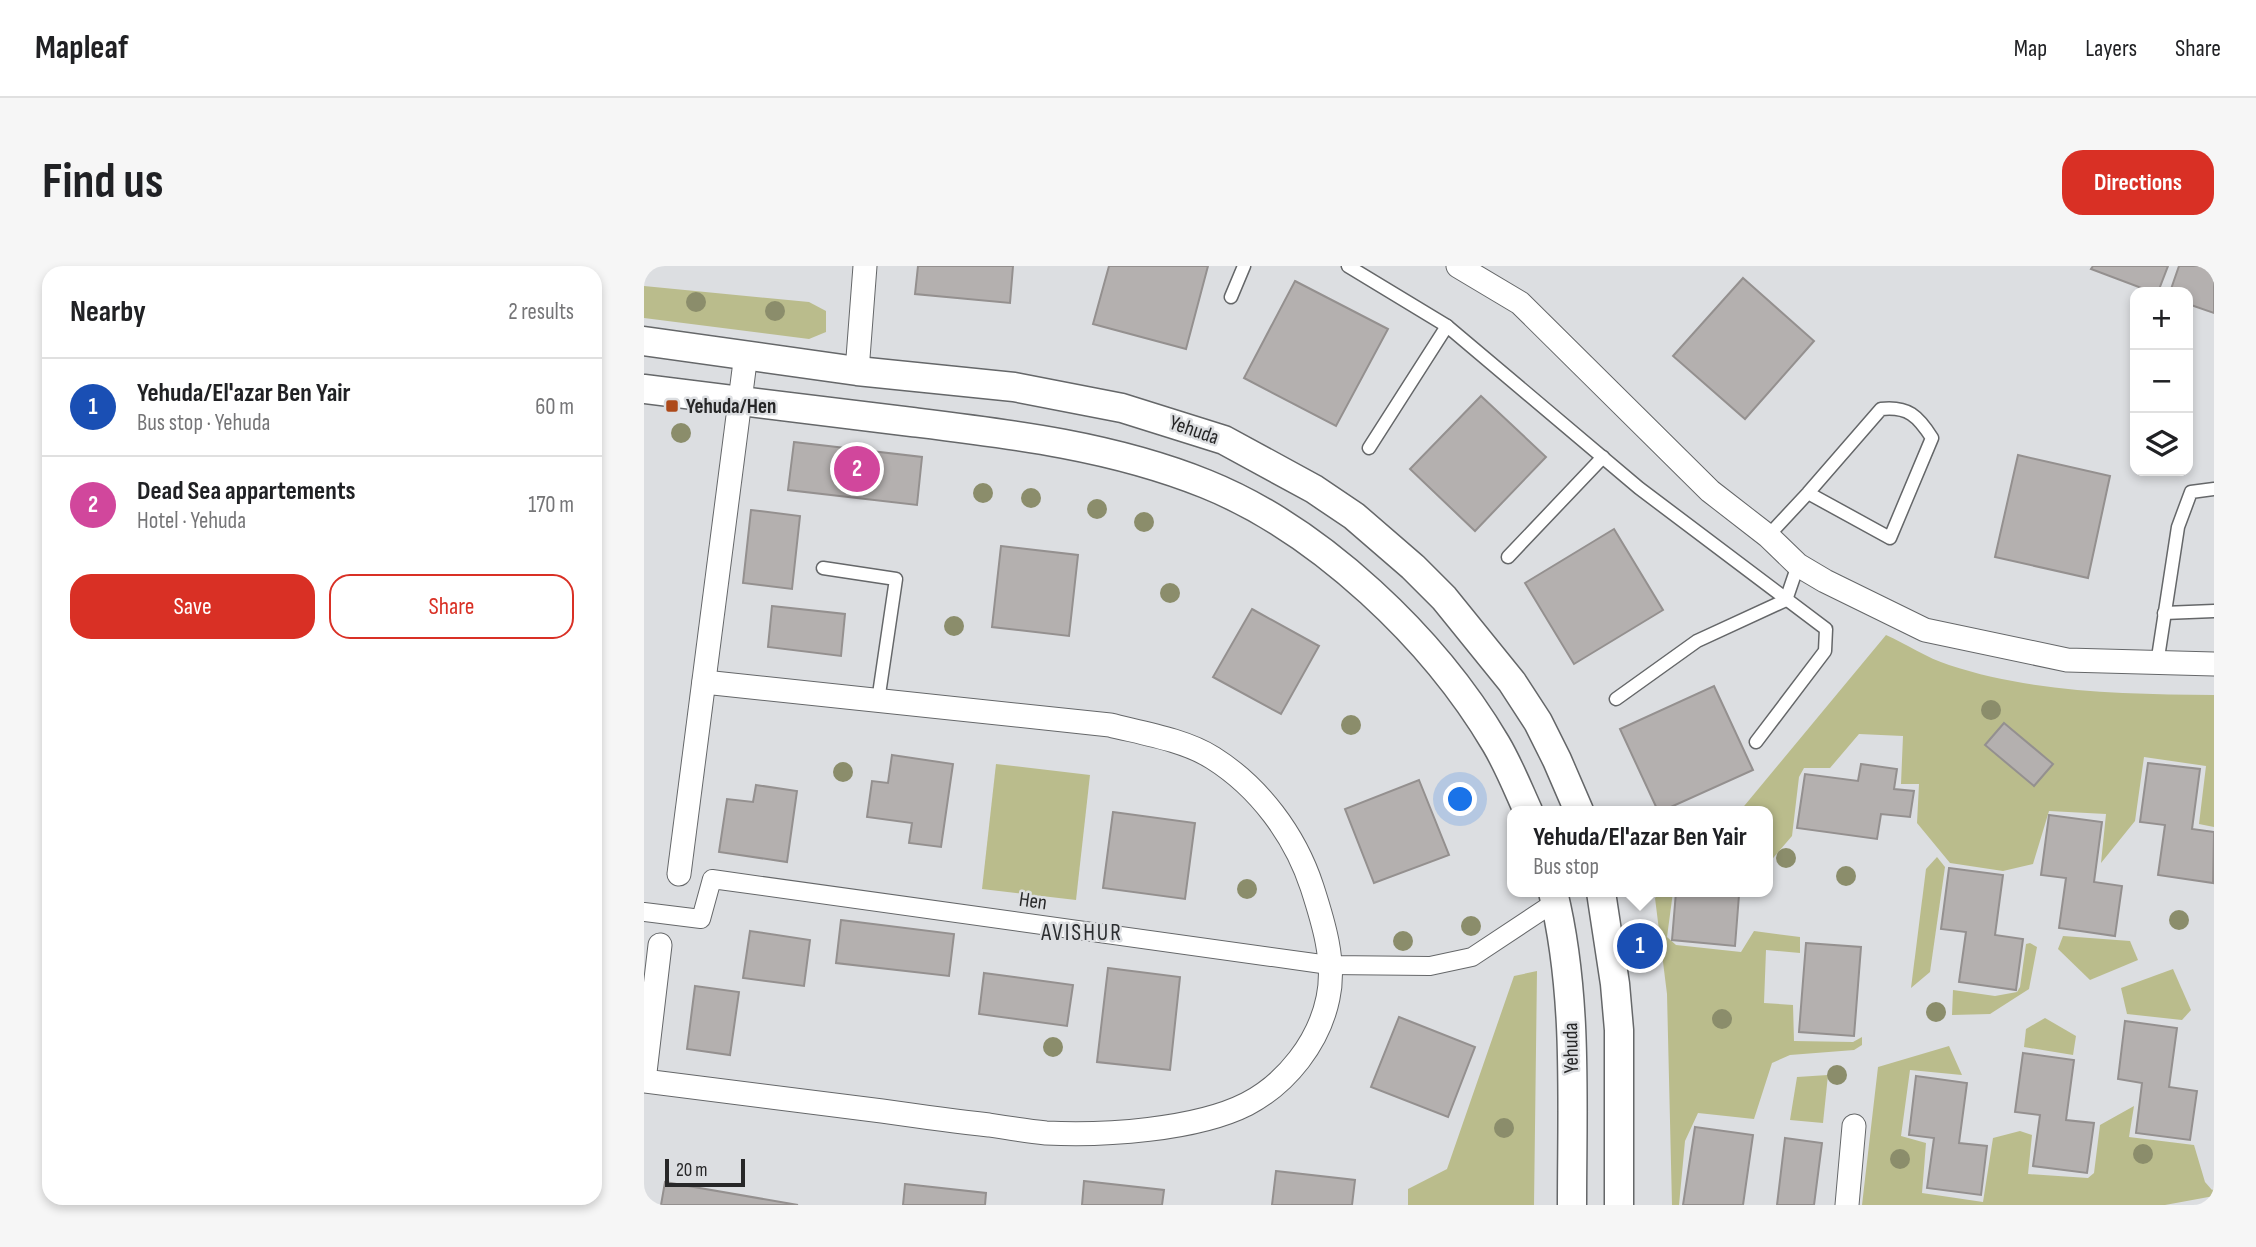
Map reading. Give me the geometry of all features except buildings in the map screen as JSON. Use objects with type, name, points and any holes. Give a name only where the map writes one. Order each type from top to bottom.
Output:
[{"type":"street","points":[[857,371],[865,266]]},
{"type":"street","points":[[1458,266],[1520,303],[1710,491],[1768,536],[1798,565],[1825,581],[1926,630],[2067,660],[2214,664]]},
{"type":"street","name":"Yehuda","points":[[644,341],[857,371],[1014,387],[1122,408],[1224,440],[1314,489],[1354,516],[1444,598],[1512,682],[1538,722],[1558,760],[1577,806]]},
{"type":"street","points":[[679,874],[746,354]]},
{"type":"street","points":[[644,388],[1007,434],[1110,454],[1206,484],[1289,529],[1325,554],[1381,601],[1409,630],[1474,709],[1497,745],[1526,806]]},
{"type":"street","points":[[660,945],[644,1081],[1046,1133],[1163,1128],[1248,1104],[1280,1081],[1303,1056],[1319,1029],[1329,997],[1329,965],[1323,919],[1310,880],[1286,830],[1249,786],[1212,757],[1173,741],[1110,725],[704,682]]},
{"type":"street","name":"Hen","points":[[644,912],[701,919],[712,879],[1329,965],[1430,966],[1472,957],[1554,897]]},
{"type":"street","name":"Yehuda","points":[[1554,897],[1568,988],[1571,1032],[1572,1205]]},
{"type":"street","points":[[1602,897],[1619,1030],[1619,1205]]},
{"type":"street","points":[[1847,1205],[1854,1126]]},
{"type":"lane","points":[[1231,297],[1244,266]]},
{"type":"lane","points":[[1348,266],[1447,326],[1639,488],[1826,629],[1825,651],[1756,742]]},
{"type":"lane","points":[[1369,448],[1447,326]]},
{"type":"lane","points":[[1768,536],[1881,410],[1897,408],[1921,420],[1932,438],[1890,538],[1808,494]]},
{"type":"lane","points":[[1508,557],[1603,457]]},
{"type":"lane","points":[[2158,664],[2178,527],[2191,492],[2214,489]]},
{"type":"lane","points":[[1616,699],[1697,641],[1786,600],[1798,565]]},
{"type":"lane","points":[[822,568],[896,579],[878,701]]},
{"type":"lane","points":[[2164,613],[2214,611]]},
{"type":"green space","points":[[644,286],[809,302],[826,311],[826,332],[809,339],[644,318]]},
{"type":"green space","points":[[1886,635],[1941,662],[2014,681],[2080,690],[2214,695],[2214,827],[2199,824],[2206,766],[2144,757],[2135,821],[2101,863],[2106,814],[2049,811],[2033,864],[2003,871],[1950,863],[1917,823],[1919,784],[1901,784],[1903,736],[1859,734],[1830,768],[1804,768],[1799,777],[1792,836],[1773,858],[1773,806],[1744,806]]},
{"type":"green space","points":[[996,764],[1090,775],[1076,900],[982,889]]},
{"type":"green space","points":[[1937,857],[1945,867],[1930,972],[1911,988],[1926,869]]},
{"type":"green space","points":[[1672,897],[1667,937],[1676,945],[1741,952],[1754,931],[1800,937],[1800,953],[1766,950],[1764,1003],[1793,1005],[1794,1041],[1853,1042],[1862,1037],[1862,1045],[1854,1050],[1790,1055],[1772,1063],[1754,1119],[1698,1113],[1685,1141],[1679,1205],[1672,1205],[1667,994],[1655,898]]},
{"type":"green space","points":[[2063,936],[2130,941],[2138,960],[2090,980],[2058,949]]},
{"type":"green space","points":[[2026,944],[2037,947],[2029,989],[1990,1014],[1952,1015],[1953,990],[1995,996],[2017,992]]},
{"type":"green space","points":[[2173,969],[2191,1010],[2182,1020],[2127,1014],[2121,988]]},
{"type":"green space","points":[[1537,971],[1534,1205],[1408,1205],[1408,1189],[1447,1169],[1514,976]]},
{"type":"green space","points":[[2045,1018],[2076,1036],[2073,1055],[2024,1047],[2026,1029]]},
{"type":"green space","points":[[1949,1046],[1962,1075],[1910,1070],[1901,1136],[1926,1143],[1922,1193],[1983,1202],[1993,1138],[2020,1131],[2032,1135],[2028,1174],[2088,1178],[2094,1173],[2100,1125],[2134,1106],[2129,1137],[2194,1145],[2205,1182],[2214,1189],[2214,1196],[2165,1205],[1862,1205],[1878,1067]]},
{"type":"green space","points":[[1828,1075],[1823,1123],[1790,1120],[1797,1077]]},
{"type":"place","name":"Yehuda/Hen","points":[[672,406]]},
{"type":"place","name":"Dead Sea appartements","points":[[857,469]]},
{"type":"place","name":"Yehuda/El'azar Ben Yair","points":[[1640,946]]},
{"type":"district","name":"AVISHUR","points":[[1082,933]]}]
